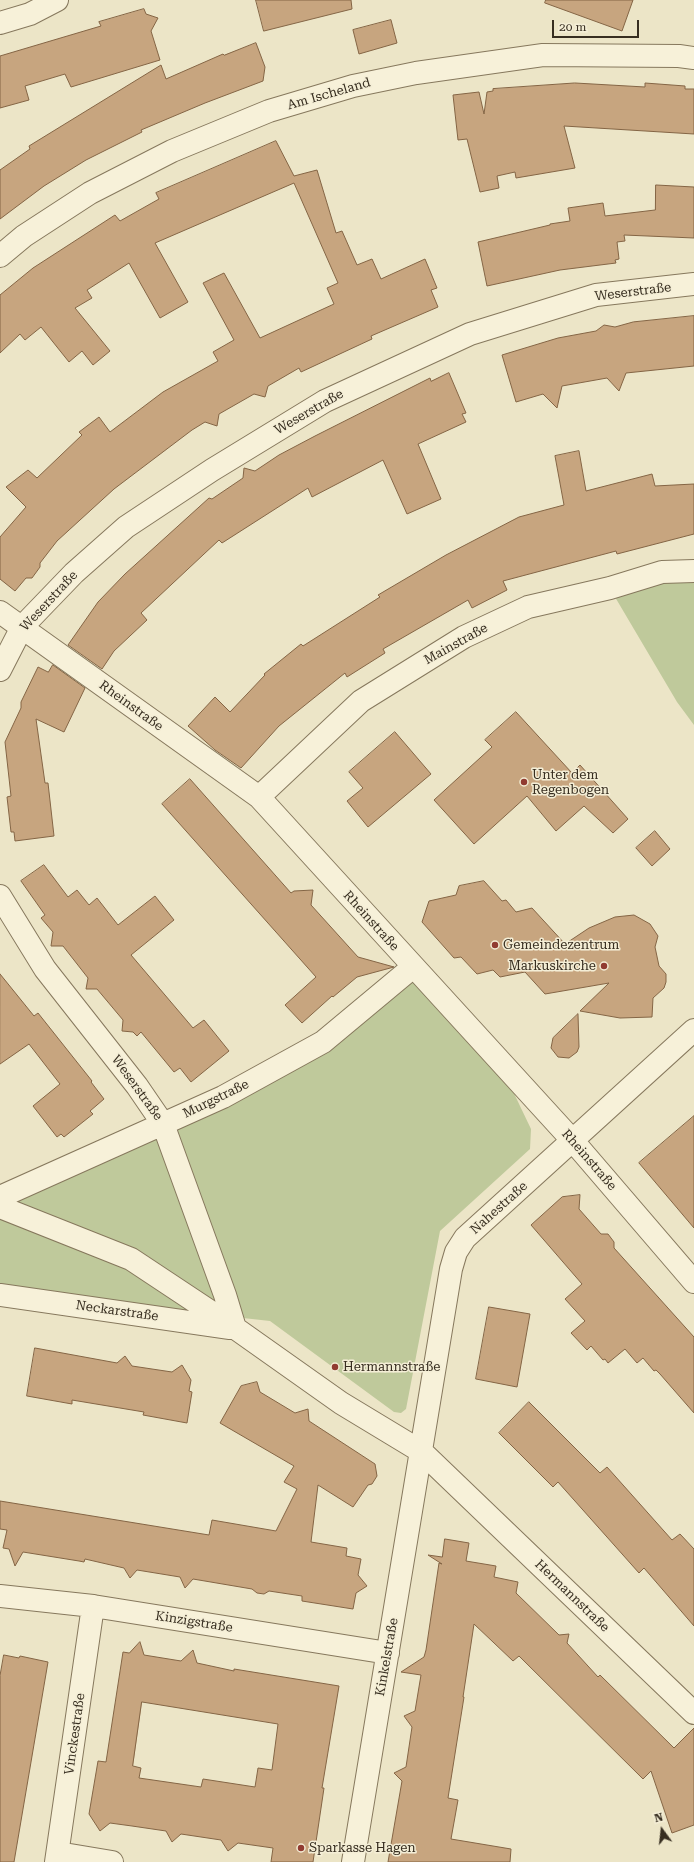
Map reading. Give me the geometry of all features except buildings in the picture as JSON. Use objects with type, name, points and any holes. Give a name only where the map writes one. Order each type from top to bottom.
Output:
[{"type":"street","points":[[0,23],[30,14],[57,0]]},
{"type":"street","name":"Am Ischeland","points":[[0,256],[24,236],[90,193],[172,151],[269,111],[353,86],[416,73],[543,55],[679,56],[694,58]]},
{"type":"street","name":"Weserstraße","points":[[0,670],[22,626],[74,573],[126,527],[212,470],[325,401],[470,334],[596,295],[694,284]]},
{"type":"street","name":"Mainstraße","points":[[259,797],[361,701],[464,637],[528,607],[610,588],[662,572],[694,570]]},
{"type":"street","name":"Rheinstraße","points":[[0,612],[22,626],[178,741],[259,797],[573,1142],[694,1282]]},
{"type":"street","name":"Weserstraße","points":[[0,896],[45,970],[137,1086],[163,1124],[235,1328]]},
{"type":"street","name":"Murgstraße","points":[[0,1197],[223,1097],[323,1042],[413,967]]},
{"type":"street","name":"Nahestraße","points":[[422,1452],[451,1269],[459,1246],[465,1238],[573,1142],[694,1030]]},
{"type":"street","name":"Hermannstraße","points":[[0,1207],[131,1259],[235,1328],[341,1403],[422,1452],[694,1713]]},
{"type":"street","name":"Neckarstraße","points":[[0,1295],[235,1328]]},
{"type":"street","name":"Kinkelstraße","points":[[353,1862],[422,1452]]},
{"type":"street","name":"Kinzigstraße","points":[[0,1596],[93,1606],[388,1653]]},
{"type":"street","name":"Vinckestraße","points":[[57,1857],[93,1606]]},
{"type":"street","points":[[57,1857],[112,1862]]},
{"type":"green space","points":[[694,571],[694,725],[677,702],[615,597]]},
{"type":"green space","points":[[413,967],[498,1060],[531,1129],[530,1149],[440,1231],[406,1409],[401,1413],[394,1412],[270,1321],[0,1291],[0,1197],[223,1097]]},
{"type":"place","name":"Unter dem Regenbogen","points":[[524,782]]},
{"type":"place","name":"Gemeindezentrum","points":[[495,945]]},
{"type":"place","name":"Markuskirche","points":[[604,966]]},
{"type":"place","name":"Hermannstraße","points":[[335,1367]]},
{"type":"place","name":"Sparkasse Hagen","points":[[301,1848]]}]
